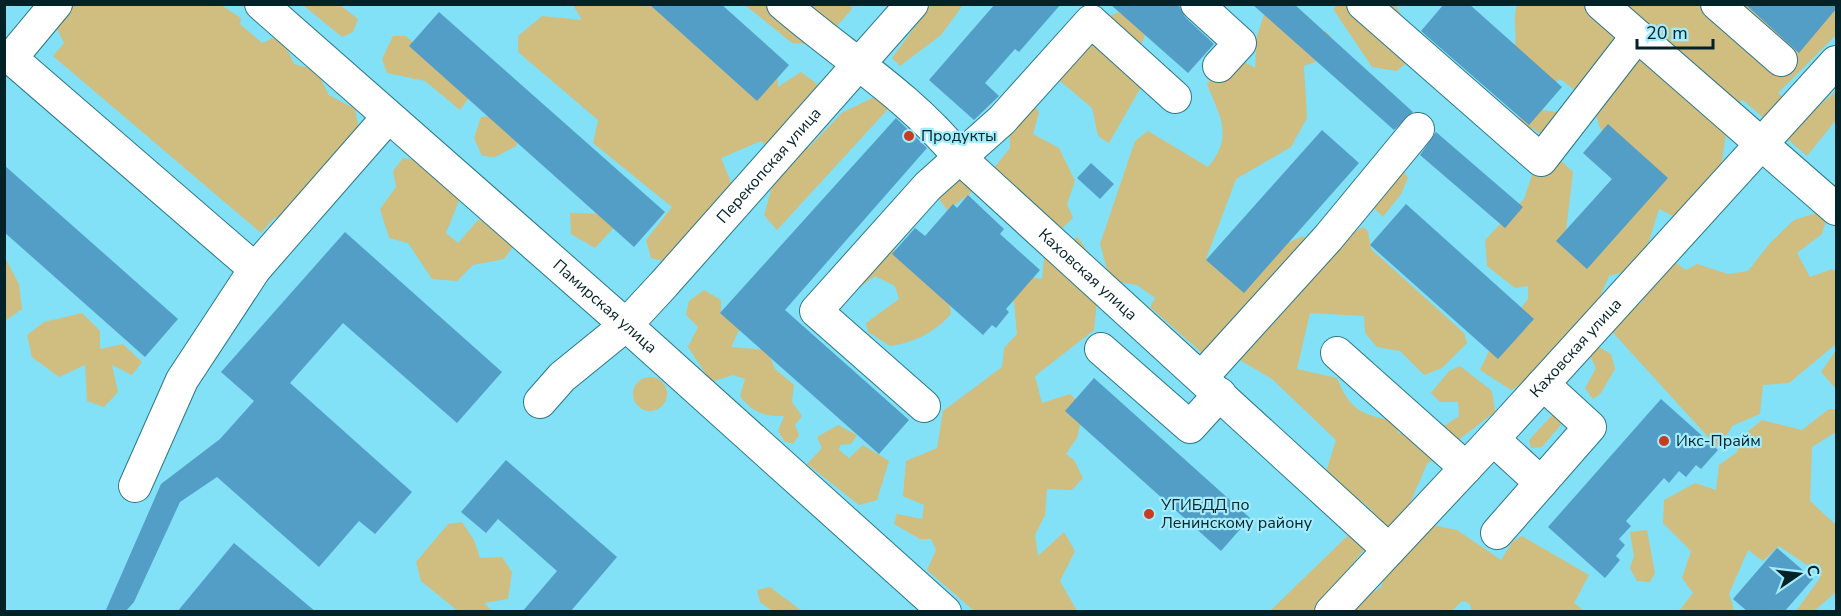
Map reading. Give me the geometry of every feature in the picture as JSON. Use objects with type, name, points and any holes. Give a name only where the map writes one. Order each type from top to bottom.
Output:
[{"type":"street","points":[[56,4],[11,58],[255,269]]},
{"type":"street","name":"Памирская улица","points":[[261,4],[626,325],[945,612]]},
{"type":"street","name":"Каховская улица","points":[[783,4],[830,45],[859,63],[944,138],[959,157],[1389,550]]},
{"type":"street","name":"Перекопская улица","points":[[540,402],[562,377],[626,325],[912,4]]},
{"type":"street","points":[[1197,4],[1240,43],[1219,66]]},
{"type":"street","points":[[1364,4],[1541,160],[1637,36]]},
{"type":"street","points":[[1601,4],[1836,209]]},
{"type":"street","points":[[1717,4],[1781,60]]},
{"type":"street","points":[[924,406],[816,310],[928,186],[1002,120],[1091,21],[1175,97]]},
{"type":"street","name":"Каховская улица","points":[[1331,612],[1493,439],[1836,62]]},
{"type":"street","points":[[135,486],[182,380],[255,269],[321,197],[388,117]]},
{"type":"street","points":[[1101,349],[1190,427],[1211,386],[1418,129]]},
{"type":"street","points":[[1337,353],[1466,468]]},
{"type":"street","points":[[1497,533],[1590,427],[1543,384]]},
{"type":"street","points":[[1493,439],[1540,483]]},
{"type":"shaded area","points":[[81,4],[221,5],[241,18],[240,24],[262,43],[276,37],[288,51],[294,64],[316,70],[329,95],[355,109],[361,140],[301,213],[274,218],[261,233],[53,56],[64,43],[55,25],[61,8]]},
{"type":"shaded area","points":[[850,4],[852,9],[820,45],[792,43],[745,5]]},
{"type":"shaded area","points":[[303,5],[340,5],[358,19],[353,32],[342,37]]},
{"type":"shaded area","points":[[573,5],[678,5],[777,68],[778,87],[801,72],[820,86],[785,125],[808,148],[843,112],[879,95],[889,108],[777,230],[764,215],[780,159],[761,141],[721,158],[736,194],[662,261],[651,258],[646,240],[672,207],[593,143],[598,120],[518,52],[518,36],[542,16],[582,20]]},
{"type":"shaded area","points":[[931,5],[963,5],[941,35],[900,66],[892,58]]},
{"type":"shaded area","points":[[1337,5],[1395,5],[1407,24],[1412,58],[1397,71],[1372,67],[1333,9]]},
{"type":"shaded area","points":[[1517,5],[1836,5],[1836,35],[1778,93],[1806,117],[1836,91],[1836,120],[1807,156],[1743,100],[1730,106],[1721,168],[1679,219],[1659,209],[1641,267],[1609,276],[1590,319],[1553,349],[1539,375],[1511,390],[1480,370],[1492,345],[1528,299],[1528,286],[1515,288],[1487,266],[1485,240],[1524,199],[1545,137],[1532,128],[1524,144],[1513,144],[1522,107],[1563,113],[1556,156],[1573,172],[1566,231],[1654,173],[1600,128],[1592,103],[1560,79],[1547,88],[1512,57]]},
{"type":"shaded area","points":[[1126,9],[1149,25],[1142,43],[1122,41],[1141,71],[1140,89],[1109,143],[1098,136],[1092,108],[1059,80],[1065,35]]},
{"type":"shaded area","points":[[1266,9],[1309,42],[1325,31],[1331,36],[1315,62],[1304,66],[1307,118],[1291,147],[1236,179],[1206,259],[1222,273],[1303,236],[1320,252],[1363,227],[1368,231],[1371,249],[1464,333],[1467,343],[1442,368],[1424,375],[1400,351],[1377,347],[1365,333],[1364,316],[1310,313],[1297,369],[1337,378],[1353,405],[1366,413],[1396,421],[1398,433],[1435,432],[1459,416],[1458,402],[1440,402],[1431,393],[1449,371],[1460,366],[1492,391],[1495,412],[1427,464],[1400,526],[1379,532],[1313,611],[1270,611],[1373,511],[1326,472],[1336,440],[1272,379],[1213,344],[1202,353],[1150,307],[1155,298],[1137,285],[1119,282],[1107,269],[1100,244],[1135,141],[1148,131],[1208,167],[1216,156],[1223,136],[1222,126],[1207,84],[1224,61],[1246,63],[1255,68],[1257,36]]},
{"type":"shaded area","points":[[393,36],[406,36],[471,95],[460,110],[425,81],[387,73],[382,59]]},
{"type":"shaded area","points":[[1027,94],[1039,112],[1033,134],[1059,148],[1075,181],[1067,204],[1073,218],[1057,233],[993,169],[1010,148],[1008,103]]},
{"type":"shaded area","points":[[515,114],[525,123],[516,146],[495,157],[482,156],[474,138],[481,117]]},
{"type":"shaded area","points":[[403,158],[437,163],[463,191],[446,233],[458,243],[478,220],[503,225],[514,245],[504,259],[473,265],[457,281],[432,279],[408,243],[389,238],[380,209],[396,187],[393,171]]},
{"type":"shaded area","points":[[1401,168],[1408,178],[1401,194],[1383,217],[1367,201]]},
{"type":"shaded area","points":[[962,174],[979,175],[970,194],[947,210],[939,199]]},
{"type":"shaded area","points":[[1822,211],[1827,218],[1822,234],[1797,253],[1810,277],[1832,269],[1836,272],[1836,344],[1789,383],[1763,385],[1760,414],[1732,426],[1719,449],[1607,326],[1615,310],[1642,303],[1647,273],[1670,259],[1686,270],[1697,264],[1728,274],[1748,271],[1770,243],[1794,220]]},
{"type":"shaded area","points":[[570,213],[609,214],[619,222],[595,248],[571,234]]},
{"type":"shaded area","points":[[953,233],[1022,254],[1020,275],[1042,279],[1044,257],[1077,237],[1085,247],[1094,269],[1097,294],[1094,330],[1035,376],[1042,403],[1070,394],[1084,407],[1077,438],[1066,454],[1074,460],[1083,478],[1072,490],[1047,489],[1045,515],[1035,535],[1038,556],[1064,532],[1075,551],[1060,581],[1077,611],[974,611],[927,570],[936,550],[931,539],[920,539],[894,524],[897,514],[922,519],[924,505],[903,496],[906,461],[937,448],[943,411],[1002,367],[1004,348],[1017,334],[1014,302],[960,267]]},
{"type":"shaded area","points":[[893,247],[902,258],[947,287],[951,314],[924,336],[890,346],[868,332],[866,323],[899,299],[895,286],[875,276],[852,293]]},
{"type":"shaded area","points":[[4,256],[19,284],[22,309],[5,321]]},
{"type":"shaded area","points":[[704,290],[721,300],[721,315],[729,315],[740,328],[731,347],[767,350],[775,369],[794,385],[792,402],[802,416],[795,425],[799,435],[793,444],[784,441],[778,431],[784,416],[771,416],[759,412],[749,406],[740,396],[745,379],[733,375],[711,382],[688,347],[698,327],[686,315],[689,301]]},
{"type":"shaded area","points":[[82,313],[100,331],[100,349],[123,344],[142,362],[132,375],[112,365],[118,392],[104,407],[87,401],[85,365],[59,377],[32,357],[27,335],[44,322]]},
{"type":"shaded area","points":[[1594,344],[1611,354],[1615,369],[1601,393],[1593,399],[1585,388],[1596,368],[1589,354]]},
{"type":"shaded area","points":[[1836,350],[1836,389],[1821,372]]},
{"type":"shaded area","points":[[650,377],[662,382],[667,394],[662,406],[650,411],[638,406],[633,394],[638,382]]},
{"type":"shaded area","points":[[1829,409],[1836,409],[1836,432],[1812,447],[1810,501],[1836,525],[1836,592],[1814,611],[1796,611],[1820,578],[1820,565],[1807,565],[1779,546],[1763,561],[1748,550],[1729,594],[1734,610],[1737,611],[1679,611],[1693,593],[1682,578],[1691,551],[1663,523],[1664,500],[1695,483],[1716,490],[1719,465],[1737,452],[1741,437],[1762,420],[1802,430]]},
{"type":"shaded area","points":[[1556,411],[1565,420],[1542,447],[1531,448],[1529,440]]},
{"type":"shaded area","points":[[838,425],[857,435],[851,444],[840,445],[839,450],[849,458],[863,445],[889,461],[877,500],[859,505],[807,464],[822,448],[817,437]]},
{"type":"shaded area","points":[[462,522],[474,540],[480,558],[502,557],[512,572],[508,599],[484,603],[492,611],[458,611],[421,581],[416,562],[448,524]]},
{"type":"shaded area","points":[[1422,523],[1457,530],[1501,560],[1512,542],[1522,536],[1589,575],[1574,603],[1585,611],[1472,611],[1469,603],[1462,601],[1452,611],[1344,612],[1381,587],[1397,546]]},
{"type":"shaded area","points":[[1647,530],[1655,573],[1650,582],[1637,581],[1630,568],[1634,556],[1630,532]]},
{"type":"shaded area","points":[[770,587],[802,611],[772,611],[760,602],[757,590]]},
{"type":"building","points":[[649,4],[721,4],[789,65],[757,101]]},
{"type":"building","points":[[995,4],[1061,4],[1019,52],[1015,49],[985,83],[999,96],[974,120],[929,80]]},
{"type":"building","points":[[1110,4],[1178,4],[1185,17],[1214,44],[1188,73]]},
{"type":"building","points":[[1252,4],[1294,4],[1413,112],[1394,130]]},
{"type":"building","points":[[1444,4],[1469,4],[1562,87],[1529,125],[1421,31]]},
{"type":"building","points":[[1745,4],[1836,4],[1836,9],[1799,53]]},
{"type":"building","points":[[439,12],[665,212],[634,247],[409,46]]},
{"type":"building","points":[[896,118],[927,148],[785,310],[909,420],[879,454],[720,313]]},
{"type":"building","points":[[1608,124],[1668,178],[1587,269],[1556,241],[1612,179],[1583,153]]},
{"type":"building","points":[[1322,130],[1359,163],[1244,293],[1206,260]]},
{"type":"building","points":[[1436,132],[1523,207],[1505,228],[1420,155]]},
{"type":"building","points":[[1091,163],[1114,184],[1100,199],[1077,178]]},
{"type":"building","points":[[4,165],[178,319],[145,357],[4,232]]},
{"type":"building","points":[[968,195],[1004,229],[1000,234],[1040,270],[1006,309],[1009,312],[996,328],[992,325],[983,335],[892,254],[915,228],[925,236],[953,204],[957,208]]},
{"type":"building","points":[[1406,204],[1534,319],[1498,359],[1370,245]]},
{"type":"building","points":[[345,232],[502,372],[457,423],[343,323],[290,383],[412,492],[375,534],[359,521],[319,567],[217,477],[180,502],[134,602],[125,612],[105,612],[161,484],[220,439],[254,401],[221,372]]},
{"type":"building","points":[[1094,378],[1250,518],[1221,551],[1065,411]]},
{"type":"building","points":[[1661,399],[1718,450],[1701,469],[1696,465],[1686,477],[1679,471],[1669,483],[1664,478],[1626,521],[1631,526],[1619,539],[1625,545],[1616,556],[1620,560],[1605,578],[1548,527]]},
{"type":"building","points":[[506,460],[617,557],[570,612],[522,612],[557,571],[498,519],[486,533],[461,512]]},
{"type":"building","points":[[234,543],[316,612],[177,612]]},
{"type":"building","points":[[1777,548],[1813,579],[1784,612],[1748,612],[1733,599]]},
{"type":"place","name":"Продукты","points":[[909,136]]},
{"type":"place","name":"Икс-Прайм","points":[[1664,441]]},
{"type":"place","name":"УГИБДД по Ленинскому району","points":[[1149,514]]}]
